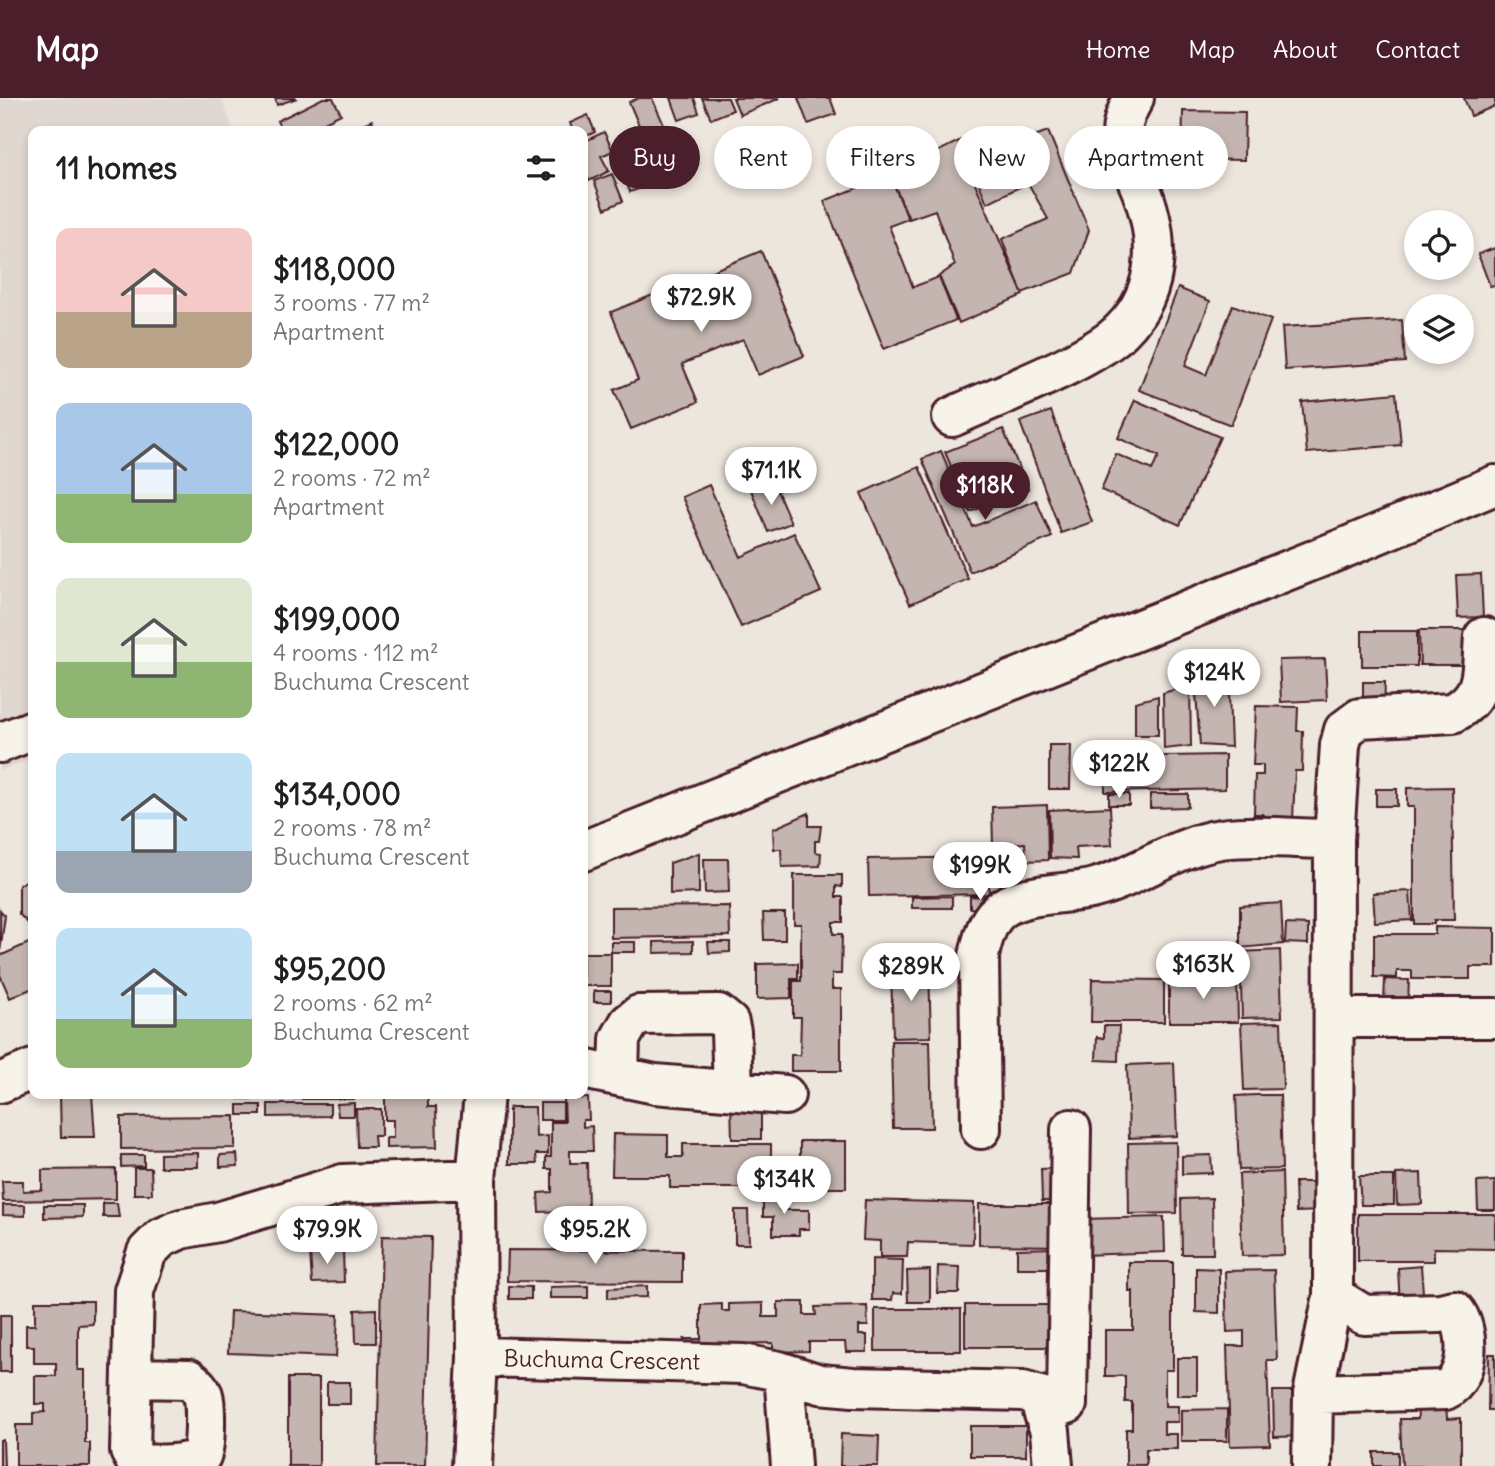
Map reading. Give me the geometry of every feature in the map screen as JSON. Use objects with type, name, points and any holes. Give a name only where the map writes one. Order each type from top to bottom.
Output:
[{"type":"street","points":[[951,417],[1080,358],[1122,331],[1146,298],[1157,248],[1150,213],[1122,149],[1125,114],[1134,98]]},
{"type":"street","points":[[588,849],[1344,548],[1495,485]]},
{"type":"street","points":[[1312,1466],[1313,1394],[1333,1296],[1334,839],[1344,730],[1360,718],[1432,712],[1453,713],[1467,706],[1480,690],[1484,637]]},
{"type":"street","points":[[0,743],[28,732]]},
{"type":"street","points":[[981,1129],[979,956],[984,934],[998,912],[1017,902],[1093,888],[1135,873],[1192,847],[1222,839],[1334,839]]},
{"type":"street","points":[[733,1090],[731,1032],[729,1023],[718,1014],[639,1015],[629,1023],[601,1072],[655,1084],[785,1095]]},
{"type":"street","points":[[1335,1018],[1495,1018]]},
{"type":"street","points":[[0,1083],[28,1071]]},
{"type":"street","name":"Buchuma Crescent","points":[[484,1099],[476,1180],[477,1357],[743,1364],[779,1371],[820,1384],[853,1388],[1023,1391],[1067,1404]]},
{"type":"street","points":[[1053,1466],[1050,1431],[1043,1411],[1067,1404],[1071,1129]]},
{"type":"street","points":[[132,1378],[134,1291],[147,1252],[161,1238],[181,1229],[218,1222],[343,1184],[476,1180]]},
{"type":"street","points":[[1313,1394],[1445,1390],[1460,1379],[1464,1365],[1463,1328],[1454,1310],[1440,1314],[1364,1315],[1333,1296]]},
{"type":"street","points":[[472,1466],[477,1357]]},
{"type":"street","points":[[779,1371],[785,1386],[791,1466]]},
{"type":"shaded area","points":[[0,98],[221,98],[232,126],[28,126],[28,760],[0,771]]},
{"type":"building","points":[[275,98],[297,98],[277,105]]},
{"type":"building","points":[[323,98],[333,98],[341,114],[316,126],[280,126],[277,121]]},
{"type":"building","points":[[639,98],[652,98],[664,125],[639,126],[629,102]]},
{"type":"building","points":[[671,98],[694,98],[699,113],[679,120]]},
{"type":"building","points":[[702,98],[728,98],[733,110],[711,119]]},
{"type":"building","points":[[733,98],[780,98],[740,115]]},
{"type":"building","points":[[798,98],[830,98],[836,114],[808,124]]},
{"type":"building","points":[[1464,98],[1495,98],[1495,106],[1471,116]]},
{"type":"building","points":[[1183,111],[1245,112],[1244,160],[1228,160],[1228,126],[1183,126]]},
{"type":"building","points":[[588,115],[595,132],[588,136],[588,126],[571,126],[570,123]]},
{"type":"building","points":[[372,120],[375,126],[358,126]]},
{"type":"building","points":[[604,132],[609,143],[609,153],[601,156],[609,171],[589,181],[588,140]]},
{"type":"building","points":[[1050,136],[1064,170],[1064,189],[1072,189],[1089,230],[1074,273],[1022,293],[1002,239],[1048,219],[1031,189],[1050,189]]},
{"type":"building","points":[[954,143],[954,189],[978,189],[1023,295],[959,323],[939,276],[955,265],[935,210],[909,219],[896,189],[940,189],[940,150]]},
{"type":"building","points":[[609,175],[609,189],[618,189],[623,201],[605,209],[594,181]]},
{"type":"building","points":[[854,189],[896,189],[908,219],[889,226],[913,287],[939,277],[956,320],[884,349],[824,201]]},
{"type":"building","points":[[981,189],[1016,189],[987,203]]},
{"type":"building","points":[[1495,248],[1495,285],[1490,286],[1478,254]]},
{"type":"building","points":[[761,251],[804,356],[758,375],[743,339],[682,364],[698,402],[631,429],[614,390],[638,380],[611,312]]},
{"type":"building","points":[[1178,288],[1210,301],[1185,366],[1206,375],[1233,305],[1271,320],[1231,425],[1139,390]]},
{"type":"building","points":[[1402,320],[1404,362],[1285,370],[1282,327]]},
{"type":"building","points":[[1396,393],[1401,445],[1307,453],[1302,402]]},
{"type":"building","points":[[1135,400],[1220,437],[1180,525],[1101,490],[1116,454],[1152,470],[1159,456],[1118,438]]},
{"type":"building","points":[[1051,411],[1092,522],[1061,533],[1020,422]]},
{"type":"building","points":[[1003,429],[1028,489],[970,512],[945,452]]},
{"type":"building","points":[[941,451],[973,527],[1036,500],[1052,537],[970,572],[922,459]]},
{"type":"building","points":[[919,467],[968,579],[910,604],[861,493]]},
{"type":"building","points":[[773,481],[791,523],[768,532],[751,490]]},
{"type":"building","points":[[709,485],[741,557],[794,533],[821,592],[741,627],[682,497]]},
{"type":"building","points":[[1481,574],[1483,617],[1458,618],[1456,575]]},
{"type":"building","points":[[1419,630],[1475,630],[1475,665],[1420,665]]},
{"type":"building","points":[[1362,631],[1417,631],[1417,666],[1362,666]]},
{"type":"building","points":[[1325,659],[1327,700],[1281,702],[1279,660]]},
{"type":"building","points":[[1228,666],[1231,747],[1200,745],[1195,681]]},
{"type":"building","points":[[1363,682],[1385,682],[1384,712],[1363,711]]},
{"type":"building","points":[[1190,685],[1191,746],[1164,749],[1163,693]]},
{"type":"building","points":[[1158,696],[1158,735],[1135,735],[1135,702]]},
{"type":"building","points":[[1256,706],[1298,707],[1297,731],[1303,731],[1302,771],[1295,771],[1293,820],[1262,838],[1263,814],[1254,814],[1255,775],[1263,775],[1263,765],[1253,765]]},
{"type":"building","points":[[1049,745],[1071,745],[1070,789],[1049,789]]},
{"type":"building","points":[[1225,755],[1225,789],[1105,792],[1105,757]]},
{"type":"building","points":[[1452,787],[1454,920],[1414,924],[1414,807],[1407,807],[1407,788]]},
{"type":"building","points":[[1376,789],[1397,789],[1397,806],[1376,806]]},
{"type":"building","points":[[1109,794],[1129,794],[1129,805],[1109,805]]},
{"type":"building","points":[[1150,794],[1188,794],[1188,807],[1150,808]]},
{"type":"building","points":[[1047,805],[1048,860],[1026,861],[1025,843],[993,845],[992,807]]},
{"type":"building","points":[[1110,807],[1112,845],[1076,847],[1077,859],[1050,858],[1049,810]]},
{"type":"building","points":[[809,813],[809,826],[821,826],[819,841],[815,841],[815,852],[821,853],[820,866],[782,867],[781,849],[774,849],[773,829]]},
{"type":"building","points":[[699,853],[699,893],[670,894],[670,863]]},
{"type":"building","points":[[988,857],[989,894],[869,896],[868,859]]},
{"type":"building","points":[[704,859],[728,859],[729,892],[705,893]]},
{"type":"building","points":[[794,875],[842,875],[842,887],[836,886],[836,897],[843,897],[843,922],[833,922],[833,934],[842,934],[841,974],[832,974],[832,989],[841,989],[841,1071],[791,1071],[791,1055],[800,1055],[801,1017],[793,1017],[793,981],[801,981],[801,924],[794,924]]},
{"type":"building","points":[[28,880],[28,923],[19,914],[19,885]]},
{"type":"building","points":[[1410,891],[1412,920],[1375,922],[1373,893]]},
{"type":"building","points":[[952,896],[952,908],[912,908],[912,897]]},
{"type":"building","points":[[970,896],[991,897],[990,909],[970,908]]},
{"type":"building","points":[[1281,903],[1283,944],[1240,948],[1240,906]]},
{"type":"building","points":[[729,906],[730,936],[611,938],[611,907]]},
{"type":"building","points":[[0,910],[5,916],[0,952]]},
{"type":"building","points":[[763,913],[785,913],[785,940],[764,940]]},
{"type":"building","points":[[1286,924],[1308,925],[1308,944],[1285,943]]},
{"type":"building","points":[[1435,927],[1495,928],[1495,967],[1470,967],[1470,979],[1412,979],[1412,971],[1397,971],[1397,978],[1374,977],[1374,934],[1435,934]]},
{"type":"building","points":[[693,941],[693,952],[654,953],[654,942]]},
{"type":"building","points":[[611,942],[635,942],[635,952],[611,952]]},
{"type":"building","points":[[708,942],[730,942],[730,952],[709,953]]},
{"type":"building","points":[[28,943],[28,990],[10,998],[0,975],[0,956]]},
{"type":"building","points":[[1280,950],[1282,1017],[1242,1018],[1240,952]]},
{"type":"building","points":[[588,953],[611,953],[611,986],[588,986]]},
{"type":"building","points":[[798,963],[798,979],[791,979],[791,998],[757,999],[757,964]]},
{"type":"building","points":[[929,968],[931,1037],[893,1038],[891,969]]},
{"type":"building","points":[[1092,979],[1164,980],[1164,1022],[1091,1022]]},
{"type":"building","points":[[1385,979],[1409,980],[1408,1002],[1384,1002]]},
{"type":"building","points":[[1169,980],[1237,980],[1238,1022],[1169,1022]]},
{"type":"building","points":[[594,991],[611,991],[611,1002],[594,1002]]},
{"type":"building","points":[[1281,1022],[1283,1089],[1244,1090],[1241,1023]]},
{"type":"building","points":[[1104,1026],[1119,1026],[1118,1061],[1096,1060],[1097,1037],[1104,1038]]},
{"type":"building","points":[[891,1041],[930,1041],[932,1128],[893,1128]]},
{"type":"building","points":[[1174,1063],[1177,1136],[1129,1138],[1127,1065]]},
{"type":"building","points":[[1280,1095],[1282,1169],[1239,1170],[1236,1096]]},
{"type":"building","points":[[588,1098],[589,1120],[583,1120],[583,1127],[592,1126],[593,1151],[570,1151],[570,1163],[587,1163],[588,1210],[539,1212],[538,1193],[552,1192],[552,1169],[546,1169],[546,1157],[551,1157],[551,1122],[565,1122],[564,1099]]},
{"type":"building","points":[[60,1099],[92,1099],[95,1137],[61,1137]]},
{"type":"building","points":[[385,1099],[428,1099],[428,1107],[436,1107],[437,1147],[386,1148],[386,1138],[393,1138],[393,1120],[385,1120]]},
{"type":"building","points":[[354,1103],[354,1116],[338,1116],[337,1104]]},
{"type":"building","points":[[540,1103],[563,1103],[563,1120],[540,1120]]},
{"type":"building","points":[[731,1103],[761,1103],[761,1139],[732,1139]]},
{"type":"building","points":[[268,1104],[330,1104],[330,1116],[268,1117]]},
{"type":"building","points":[[238,1105],[261,1105],[261,1115],[238,1115]]},
{"type":"building","points":[[509,1107],[535,1107],[536,1137],[548,1136],[548,1154],[536,1154],[537,1164],[509,1164]]},
{"type":"building","points":[[356,1109],[381,1109],[381,1136],[374,1136],[375,1147],[357,1147]]},
{"type":"building","points":[[235,1116],[235,1148],[121,1149],[121,1117]]},
{"type":"building","points":[[613,1134],[668,1135],[668,1157],[683,1157],[683,1144],[771,1144],[771,1158],[800,1158],[800,1141],[846,1141],[846,1188],[670,1188],[670,1176],[612,1176]]},
{"type":"building","points":[[1176,1142],[1177,1213],[1129,1214],[1128,1143]]},
{"type":"building","points":[[198,1153],[198,1167],[160,1167],[160,1154]]},
{"type":"building","points":[[237,1154],[238,1166],[220,1167],[220,1155]]},
{"type":"building","points":[[121,1155],[144,1155],[144,1166],[121,1167]]},
{"type":"building","points":[[1211,1155],[1212,1173],[1182,1174],[1182,1156]]},
{"type":"building","points":[[134,1168],[151,1168],[152,1194],[134,1194]]},
{"type":"building","points":[[1062,1168],[1063,1201],[1042,1201],[1041,1169]]},
{"type":"building","points":[[116,1169],[116,1199],[3,1201],[2,1181],[23,1181],[23,1191],[42,1190],[42,1170]]},
{"type":"building","points":[[1282,1172],[1284,1255],[1242,1256],[1239,1174]]},
{"type":"building","points":[[1421,1173],[1422,1204],[1397,1205],[1396,1174]]},
{"type":"building","points":[[1359,1176],[1394,1176],[1394,1205],[1361,1205]]},
{"type":"building","points":[[1495,1181],[1495,1210],[1478,1210],[1477,1182]]},
{"type":"building","points":[[1295,1182],[1323,1182],[1323,1211],[1296,1212]]},
{"type":"building","points":[[763,1192],[780,1192],[780,1210],[809,1210],[809,1229],[799,1229],[799,1235],[773,1235],[773,1217],[763,1217]]},
{"type":"building","points":[[1212,1198],[1213,1254],[1182,1254],[1181,1199]]},
{"type":"building","points":[[865,1200],[974,1203],[973,1244],[908,1242],[907,1257],[880,1257],[880,1241],[863,1240]]},
{"type":"building","points":[[103,1203],[117,1203],[119,1217],[103,1217]]},
{"type":"building","points":[[979,1204],[1065,1204],[1065,1246],[979,1245]]},
{"type":"building","points":[[3,1205],[25,1205],[25,1216],[3,1215]]},
{"type":"building","points":[[44,1205],[83,1205],[83,1217],[44,1218]]},
{"type":"building","points":[[735,1210],[748,1210],[749,1244],[735,1244]]},
{"type":"building","points":[[1358,1214],[1495,1214],[1495,1249],[1434,1248],[1434,1261],[1358,1261]]},
{"type":"building","points":[[1164,1217],[1165,1252],[1082,1255],[1080,1219]]},
{"type":"building","points":[[382,1236],[431,1237],[425,1466],[377,1466]]},
{"type":"building","points":[[1057,1248],[1057,1268],[1017,1268],[1017,1249]]},
{"type":"building","points":[[343,1250],[344,1282],[312,1283],[310,1251]]},
{"type":"building","points":[[508,1250],[682,1251],[682,1282],[507,1281]]},
{"type":"building","points":[[872,1259],[903,1260],[902,1294],[893,1293],[892,1300],[872,1300]]},
{"type":"building","points":[[1129,1262],[1173,1262],[1173,1370],[1165,1370],[1165,1406],[1178,1406],[1178,1422],[1164,1422],[1164,1434],[1177,1434],[1177,1449],[1146,1449],[1146,1465],[1126,1465],[1126,1429],[1132,1429],[1132,1402],[1125,1402],[1125,1376],[1105,1376],[1105,1330],[1133,1330],[1133,1291],[1129,1291]]},
{"type":"building","points":[[938,1266],[960,1267],[959,1293],[937,1293]]},
{"type":"building","points":[[1421,1266],[1424,1306],[1400,1307],[1398,1268]]},
{"type":"building","points":[[1196,1268],[1219,1269],[1219,1313],[1196,1312]]},
{"type":"building","points":[[930,1270],[930,1302],[908,1302],[907,1271]]},
{"type":"building","points":[[1274,1270],[1277,1360],[1267,1360],[1270,1445],[1230,1446],[1227,1346],[1244,1346],[1244,1331],[1227,1332],[1225,1271]]},
{"type":"building","points":[[509,1286],[531,1287],[531,1299],[509,1299]]},
{"type":"building","points":[[588,1286],[588,1298],[550,1298],[550,1287]]},
{"type":"building","points":[[647,1286],[647,1297],[608,1298],[608,1288]]},
{"type":"building","points":[[35,1301],[93,1301],[93,1324],[78,1325],[78,1370],[85,1370],[85,1443],[90,1443],[90,1466],[16,1466],[16,1425],[33,1425],[33,1413],[45,1412],[45,1404],[35,1404],[35,1376],[56,1376],[56,1363],[34,1363],[34,1346],[26,1346],[26,1325],[35,1325]]},
{"type":"building","points":[[778,1302],[804,1302],[804,1315],[816,1315],[815,1307],[867,1306],[868,1326],[859,1326],[859,1335],[867,1335],[867,1352],[846,1352],[845,1342],[809,1342],[809,1351],[773,1352],[773,1343],[725,1344],[725,1350],[684,1351],[684,1339],[701,1339],[701,1305],[722,1304],[722,1311],[729,1311],[729,1304],[763,1303],[763,1317],[778,1317]]},
{"type":"building","points":[[965,1305],[1051,1305],[1051,1347],[965,1347]]},
{"type":"building","points":[[376,1309],[376,1343],[356,1343],[355,1310]]},
{"type":"building","points":[[875,1309],[961,1309],[961,1351],[875,1351]]},
{"type":"building","points":[[230,1311],[338,1315],[336,1357],[228,1353]]},
{"type":"building","points":[[0,1315],[11,1315],[11,1372],[0,1372]]},
{"type":"building","points":[[1489,1354],[1495,1354],[1495,1421],[1494,1410],[1488,1410]]},
{"type":"building","points":[[1177,1358],[1197,1358],[1197,1395],[1177,1395]]},
{"type":"building","points":[[288,1378],[319,1378],[319,1466],[288,1466]]},
{"type":"building","points":[[327,1382],[350,1382],[350,1404],[327,1404]]},
{"type":"building","points":[[1273,1391],[1308,1391],[1309,1436],[1274,1437]]},
{"type":"building","points":[[1446,1400],[1447,1419],[1461,1418],[1461,1466],[1402,1466],[1400,1419],[1418,1419],[1417,1402]]},
{"type":"building","points":[[1227,1409],[1227,1441],[1181,1441],[1181,1410]]},
{"type":"building","points":[[970,1426],[1026,1426],[1026,1456],[970,1456]]},
{"type":"building","points":[[841,1434],[879,1436],[878,1466],[840,1466]]},
{"type":"building","points":[[0,1440],[3,1440],[4,1466],[0,1466]]},
{"type":"building","points":[[1374,1452],[1398,1452],[1398,1466],[1374,1466]]}]
